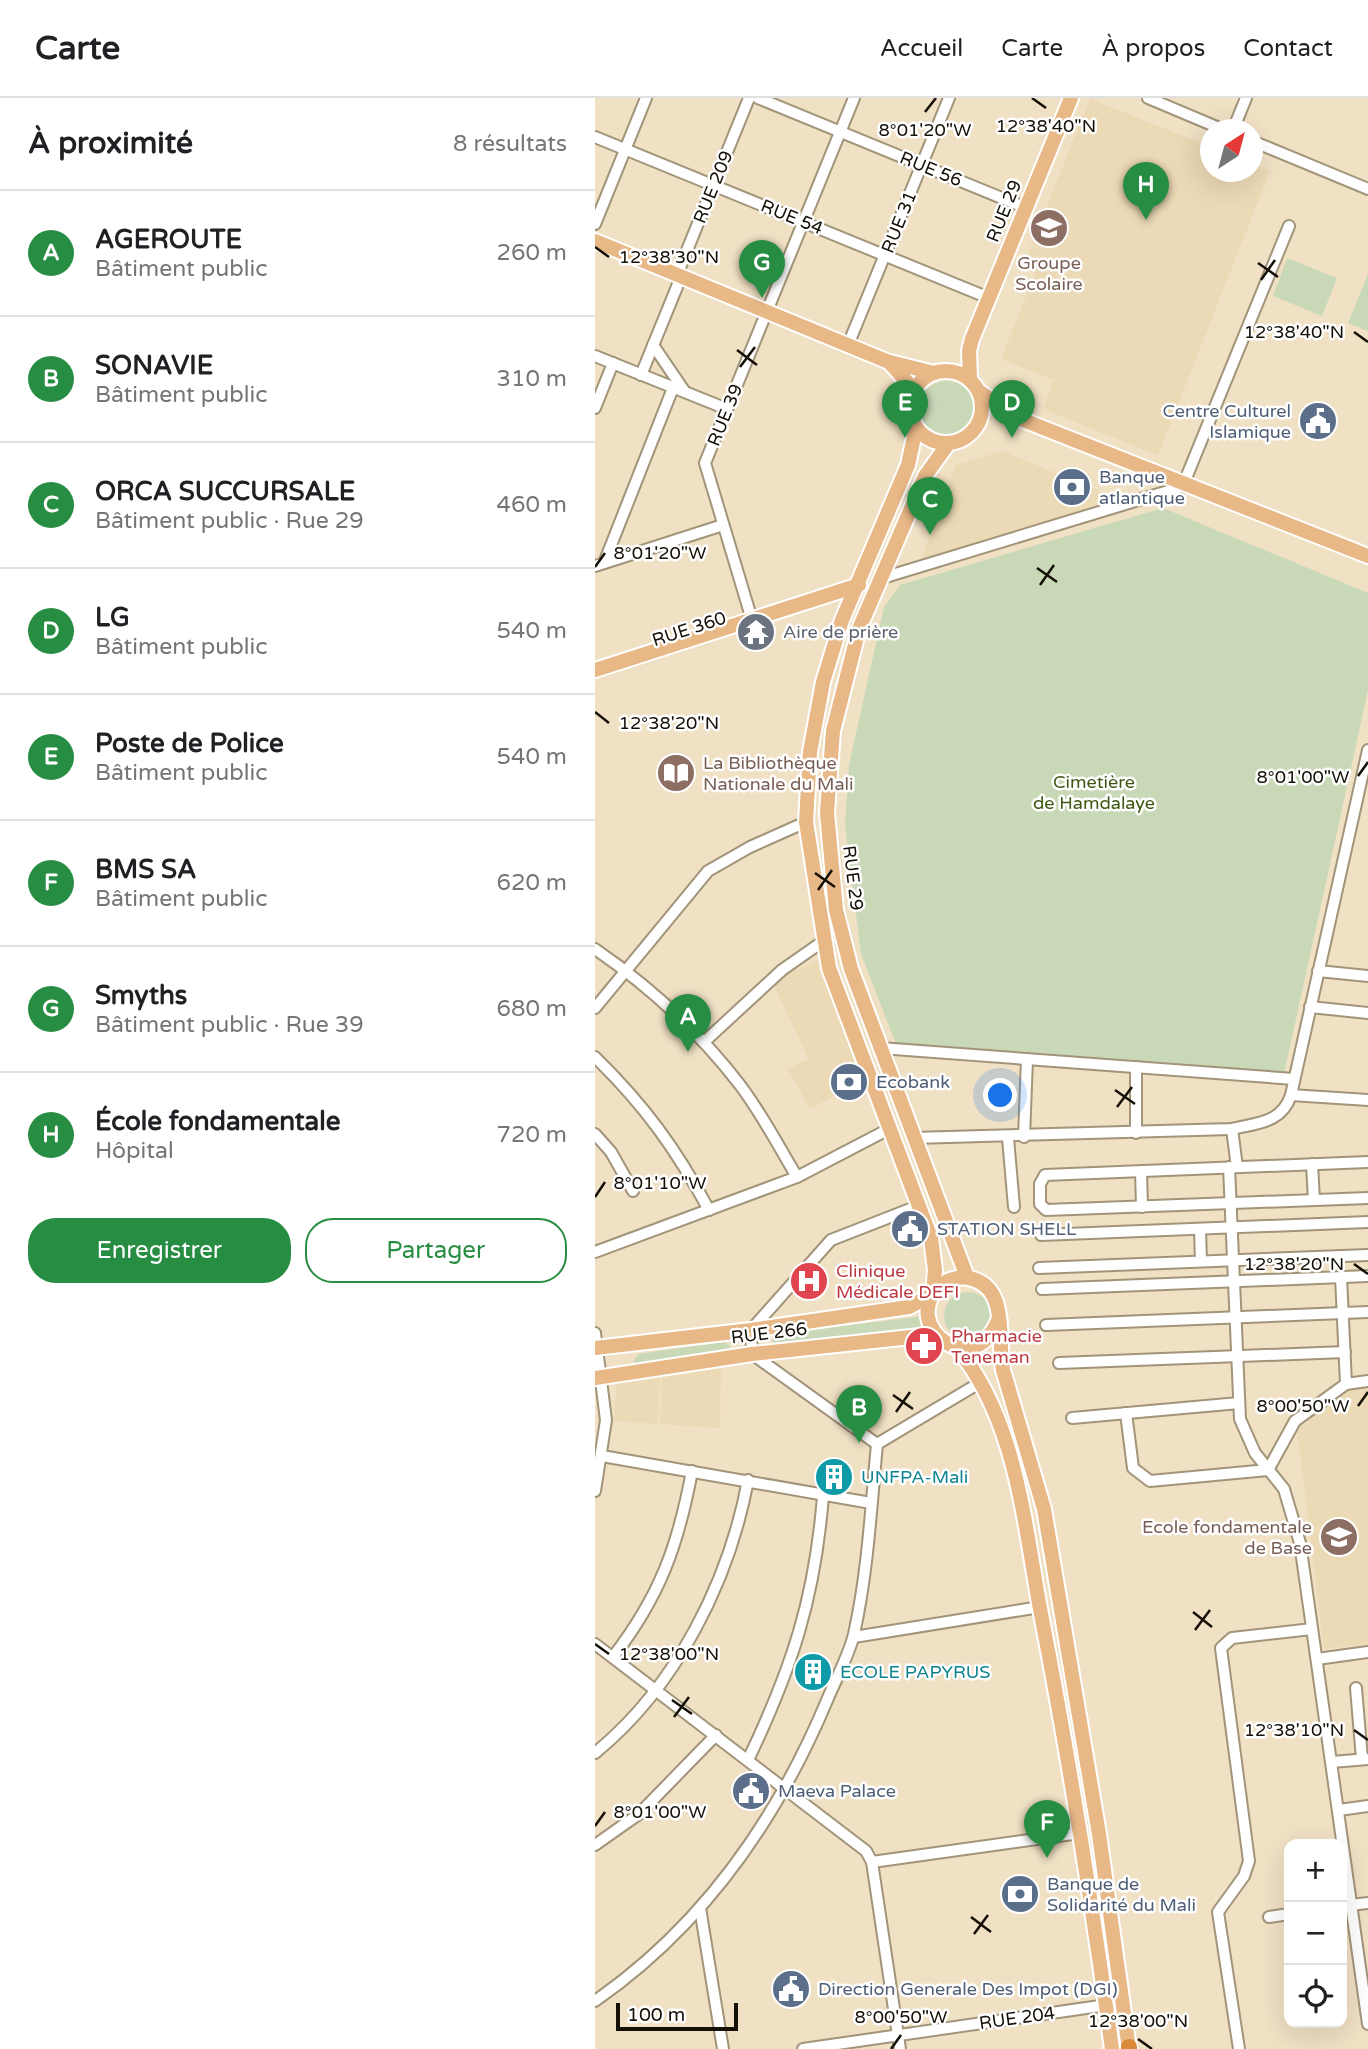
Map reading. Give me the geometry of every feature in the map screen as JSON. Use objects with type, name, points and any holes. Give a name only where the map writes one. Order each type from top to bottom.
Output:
[{"type":"main road","name":"RUE 29","points":[[970,379],[969,351],[972,339],[1071,98]]},
{"type":"main road","points":[[595,241],[889,362],[938,372],[957,372],[970,379],[980,392],[1018,418],[1368,556]]},
{"type":"main road","name":"RUE 29","points":[[938,372],[955,361],[972,339]]},
{"type":"main road","points":[[889,362],[908,383],[914,437],[908,465],[854,591],[823,682],[810,752],[806,822],[829,968],[930,1238],[935,1270],[933,1294],[929,1303],[929,1322],[933,1331],[952,1346],[981,1382],[1007,1442],[1080,1833],[1107,2005],[1125,2049]]},
{"type":"main road","points":[[910,402],[918,384],[938,372]]},
{"type":"main road","points":[[977,428],[983,404],[980,392]]},
{"type":"main road","points":[[913,423],[927,439],[948,444],[965,439],[977,428],[1000,418],[1018,418]]},
{"type":"main road","name":"RUE 29","points":[[948,444],[925,476],[859,629],[833,731],[827,813],[836,910],[851,969],[967,1277]]},
{"type":"main road","name":"RUE 360","points":[[595,679],[878,582]]},
{"type":"main road","points":[[595,670],[854,591]]},
{"type":"main road","points":[[933,1294],[947,1281],[967,1277],[981,1282],[992,1291],[998,1304],[998,1346],[1003,1370],[1044,1508],[1058,1590],[1099,1834],[1125,2049]]},
{"type":"main road","name":"RUE 266","points":[[596,1343],[751,1330],[909,1307],[933,1294]]},
{"type":"main road","points":[[952,1346],[972,1348],[985,1342],[994,1332],[999,1318]]},
{"type":"main road","name":"RUE 266","points":[[599,1377],[752,1354],[921,1336],[952,1346]]},
{"type":"street","points":[[595,224],[646,98]]},
{"type":"street","name":"RUE 209","points":[[641,375],[749,98]]},
{"type":"street","name":"RUE 56","points":[[758,98],[1026,208]]},
{"type":"street","name":"RUE 39","points":[[752,620],[705,463],[854,98]]},
{"type":"street","name":"RUE 31","points":[[848,345],[949,98]]},
{"type":"street","points":[[1147,98],[1200,120]]},
{"type":"street","points":[[1237,119],[1246,98]]},
{"type":"street","name":"RUE 54","points":[[595,136],[989,298]]},
{"type":"street","points":[[1263,145],[1365,187],[1368,174]]},
{"type":"street","points":[[878,582],[1186,484],[1289,226]]},
{"type":"street","points":[[653,345],[685,393]]},
{"type":"street","points":[[595,356],[727,409]]},
{"type":"street","points":[[595,408],[613,363]]},
{"type":"street","points":[[599,564],[673,388]]},
{"type":"street","points":[[599,564],[723,525]]},
{"type":"street","points":[[913,1138],[1008,1138],[1232,1129],[1278,1117],[1286,1109],[1291,1095],[1365,780],[1368,750]]},
{"type":"street","points":[[595,1008],[624,969],[708,870],[750,846],[806,822]]},
{"type":"street","points":[[705,1042],[782,970],[823,942]]},
{"type":"street","points":[[595,948],[624,969],[705,1042],[742,1088],[797,1177]]},
{"type":"street","points":[[1318,971],[1368,976]]},
{"type":"street","points":[[1310,1007],[1368,1013]]},
{"type":"street","points":[[880,1048],[1294,1079]]},
{"type":"street","points":[[595,1057],[624,1085],[677,1152],[709,1210]]},
{"type":"street","points":[[1024,1137],[1027,1059]]},
{"type":"street","points":[[1136,1067],[1136,1133]]},
{"type":"street","points":[[1291,1095],[1368,1100]]},
{"type":"street","points":[[595,1252],[797,1177],[889,1129]]},
{"type":"street","points":[[1232,1129],[1230,1203],[1239,1403],[1245,1434],[1284,1489],[1293,1514],[1339,1810],[1347,1902]]},
{"type":"street","points":[[595,1133],[611,1152],[633,1191]]},
{"type":"street","points":[[1008,1138],[1014,1207]]},
{"type":"street","points":[[1368,1162],[1045,1175],[1040,1184],[1039,1204],[1046,1210],[1368,1198]]},
{"type":"street","points":[[1312,1164],[1314,1200]]},
{"type":"street","points":[[1141,1171],[1142,1207]]},
{"type":"street","points":[[1193,1205],[1201,1261]]},
{"type":"street","points":[[877,1444],[752,1354],[751,1330],[831,1241],[918,1206]]},
{"type":"street","points":[[1041,1235],[1368,1222]]},
{"type":"street","points":[[1038,1268],[1368,1255]]},
{"type":"street","points":[[1042,1289],[1368,1276]]},
{"type":"street","points":[[1341,1277],[1346,1384]]},
{"type":"street","points":[[1046,1325],[1368,1312]]},
{"type":"street","points":[[595,1491],[606,1420],[596,1343]]},
{"type":"street","points":[[1059,1363],[1345,1352]]},
{"type":"street","points":[[1268,1470],[1295,1421],[1346,1384],[1368,1381]]},
{"type":"street","points":[[877,1444],[981,1382]]},
{"type":"street","points":[[1072,1418],[1239,1403]]},
{"type":"street","points":[[1126,1413],[1133,1468],[1150,1481],[1268,1470]]},
{"type":"street","points":[[595,2001],[636,1969],[700,1908],[745,1850],[785,1790],[854,1637],[867,1556],[877,1444]]},
{"type":"street","points":[[602,1456],[871,1503]]},
{"type":"street","points":[[613,1657],[637,1626],[657,1592],[684,1516],[692,1471]]},
{"type":"street","points":[[595,1753],[619,1734],[656,1689],[703,1616],[727,1561],[748,1480]]},
{"type":"street","points":[[748,1760],[787,1673],[803,1628],[819,1544],[823,1496]]},
{"type":"street","points":[[854,1637],[1040,1608]]},
{"type":"street","points":[[1239,2049],[1218,1912],[1244,1876],[1249,1861],[1221,1647],[1233,1639],[1312,1629]]},
{"type":"street","points":[[595,1644],[866,1851],[872,1862],[900,2049]]},
{"type":"street","points":[[1317,1659],[1368,1652]]},
{"type":"street","points":[[1332,1762],[1365,1759],[1356,1688]]},
{"type":"street","points":[[595,1845],[639,1814],[716,1735]]},
{"type":"street","points":[[1339,1810],[1368,1806]]},
{"type":"street","points":[[872,1862],[1080,1833]]},
{"type":"street","points":[[1368,1903],[1347,1905],[1368,2024]]},
{"type":"street","points":[[700,1908],[723,2049]]},
{"type":"street","points":[[1269,1917],[1284,1915]]},
{"type":"street","name":"RUE 204","points":[[803,2049],[1107,2005]]},
{"type":"shaded area","points":[[1090,99],[1200,143],[1200,182],[1263,182],[1263,168],[1270,171],[1158,455],[1043,409],[1054,380],[1001,359],[1035,274],[1022,268]]},
{"type":"shaded area","points":[[1002,451],[1126,502],[920,562],[956,465]]},
{"type":"shaded area","points":[[822,958],[865,1079],[810,1109],[788,1069],[809,1059],[772,982]]},
{"type":"shaded area","points":[[721,1368],[720,1428],[660,1424],[662,1373]]},
{"type":"shaded area","points":[[660,1374],[658,1424],[614,1421],[617,1380]]},
{"type":"shaded area","name":"Ecole fondamentale de Base","points":[[1368,1387],[1368,1644],[1324,1649],[1297,1430],[1348,1390]]},
{"type":"green space","points":[[1287,258],[1337,278],[1322,316],[1273,296]]},
{"type":"green space","points":[[1368,274],[1368,331],[1348,323]]},
{"type":"green space","points":[[941,381],[953,381],[968,389],[976,404],[976,416],[968,431],[953,439],[941,439],[926,431],[918,416],[918,404],[926,389]]},
{"type":"green space","name":"Cimetière de Hamdalaye","points":[[1163,508],[1368,593],[1368,690],[1284,1074],[896,1044],[861,954],[845,824],[849,765],[884,607],[900,585]]},
{"type":"green space","points":[[968,1292],[985,1299],[992,1316],[985,1333],[968,1340],[951,1333],[944,1316],[951,1299]]},
{"type":"green space","points":[[924,1316],[925,1329],[780,1347],[773,1343],[772,1339],[779,1334]]},
{"type":"green space","points":[[724,1342],[730,1346],[727,1353],[635,1366],[633,1362],[638,1354]]},
{"type":"place","name":"École fondamentale","points":[[1146,220]]},
{"type":"place","name":"Groupe Scolaire","points":[[1049,228]]},
{"type":"place","name":"Smyths","points":[[762,298]]},
{"type":"place","name":"Centre Culturel Islamique","points":[[1318,421]]},
{"type":"place","name":"Poste de Police","points":[[905,438]]},
{"type":"place","name":"LG","points":[[1012,438]]},
{"type":"place","name":"Banque atlantique","points":[[1072,487]]},
{"type":"place","name":"ORCA SUCCURSALE","points":[[930,535]]},
{"type":"place","name":"Aire de prière","points":[[756,632]]},
{"type":"place","name":"La Bibliothèque Nationale du Mali","points":[[676,773]]},
{"type":"place","name":"AGEROUTE","points":[[688,1052]]},
{"type":"place","name":"Ecobank","points":[[849,1082]]},
{"type":"place","name":"STATION SHELL","points":[[910,1229]]},
{"type":"place","name":"Clinique Médicale DEFI","points":[[809,1281]]},
{"type":"place","name":"Pharmacie Teneman","points":[[924,1346]]},
{"type":"place","name":"SONAVIE","points":[[859,1443]]},
{"type":"place","name":"UNFPA-Mali","points":[[834,1477]]},
{"type":"place","name":"Ecole fondamentale de Base","points":[[1339,1537]]},
{"type":"place","name":"ECOLE PAPYRUS","points":[[813,1672]]},
{"type":"place","name":"Maeva Palace","points":[[751,1791]]},
{"type":"place","name":"BMS SA","points":[[1047,1858]]},
{"type":"place","name":"Banque de Solidarité du Mali","points":[[1020,1894]]},
{"type":"place","name":"Direction Generale Des Impot (DGI)","points":[[791,1989]]}]
